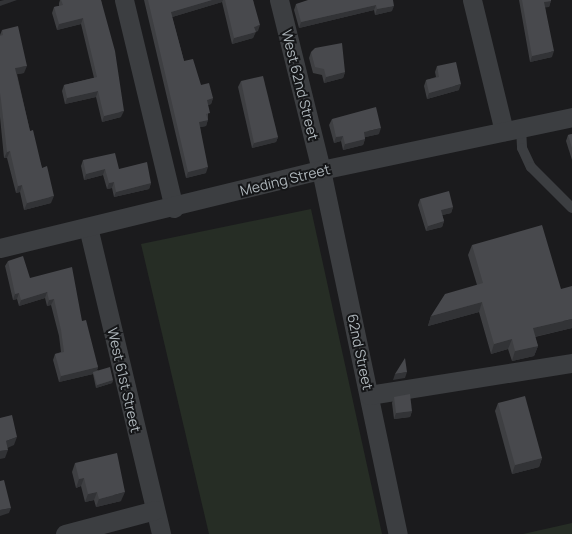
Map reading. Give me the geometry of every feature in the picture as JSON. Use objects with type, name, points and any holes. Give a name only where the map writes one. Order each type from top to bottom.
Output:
[{"type":"street","points":[[124,0],[174,208]]},
{"type":"street","name":"West 62nd Street","points":[[279,0],[321,170]]},
{"type":"street","points":[[472,0],[513,129]]},
{"type":"street","name":"Meding Street","points":[[0,248],[174,208],[321,170],[572,117]]},
{"type":"street","name":"62nd Street","points":[[321,170],[398,534]]},
{"type":"street","name":"West 61st Street","points":[[88,227],[161,534]]},
{"type":"street","points":[[369,395],[572,363]]},
{"type":"street","points":[[65,534],[155,510]]},
{"type":"lane","points":[[513,129],[531,167],[572,208]]},
{"type":"shaded area","points":[[311,209],[382,534],[209,534],[141,244]]},
{"type":"shaded area","points":[[572,523],[572,534],[523,534]]},
{"type":"building","points":[[61,0],[101,0],[115,51],[124,111],[104,116],[98,91],[67,98],[64,85],[97,77],[83,18],[59,24],[54,7],[63,5]]},
{"type":"building","points":[[148,0],[212,0],[171,12],[184,61],[193,59],[201,85],[209,83],[213,98],[207,100],[210,113],[206,114],[208,120],[199,122],[208,167],[188,172]]},
{"type":"building","points":[[225,0],[253,0],[260,25],[254,27],[256,32],[234,38]]},
{"type":"building","points":[[308,0],[393,0],[394,6],[377,9],[376,5],[301,22],[296,4]]},
{"type":"building","points":[[522,0],[551,0],[544,2],[554,51],[532,56]]},
{"type":"building","points":[[18,26],[27,66],[15,68],[30,131],[33,130],[42,168],[47,166],[54,196],[27,203],[22,185],[18,186],[10,151],[7,152],[0,93],[0,36],[3,35],[2,30]]},
{"type":"building","points":[[342,43],[345,72],[326,77],[324,69],[315,67],[311,52],[315,48]]},
{"type":"building","points":[[456,62],[461,84],[429,93],[426,80],[439,77],[437,66]]},
{"type":"building","points":[[263,76],[278,137],[254,143],[241,81]]},
{"type":"building","points":[[376,107],[381,128],[364,132],[365,139],[345,144],[343,136],[336,137],[332,119]]},
{"type":"building","points":[[572,134],[572,148],[568,135]]},
{"type":"building","points":[[115,153],[119,169],[147,162],[151,183],[116,192],[114,182],[109,183],[105,169],[86,174],[83,160]]},
{"type":"building","points":[[449,191],[453,207],[441,210],[444,221],[428,226],[420,199]]},
{"type":"building","points":[[542,225],[561,289],[572,286],[572,319],[533,328],[538,346],[515,351],[512,339],[494,344],[482,302],[431,316],[445,294],[483,283],[472,245]]},
{"type":"building","points":[[23,256],[30,278],[72,267],[82,321],[86,320],[98,367],[61,376],[55,354],[64,352],[54,299],[49,300],[47,292],[21,300],[19,293],[15,294],[8,261]]},
{"type":"building","points":[[405,358],[407,372],[395,374]]},
{"type":"building","points":[[110,367],[113,380],[97,385],[93,372]]},
{"type":"building","points":[[410,394],[412,411],[396,413],[394,397]]},
{"type":"building","points":[[525,396],[542,458],[515,465],[498,403]]},
{"type":"building","points":[[12,415],[17,437],[6,441],[8,450],[0,451],[0,418]]},
{"type":"building","points":[[117,453],[125,492],[99,499],[97,492],[88,494],[84,478],[79,479],[75,463]]},
{"type":"building","points":[[4,480],[11,508],[0,510],[0,481]]}]
